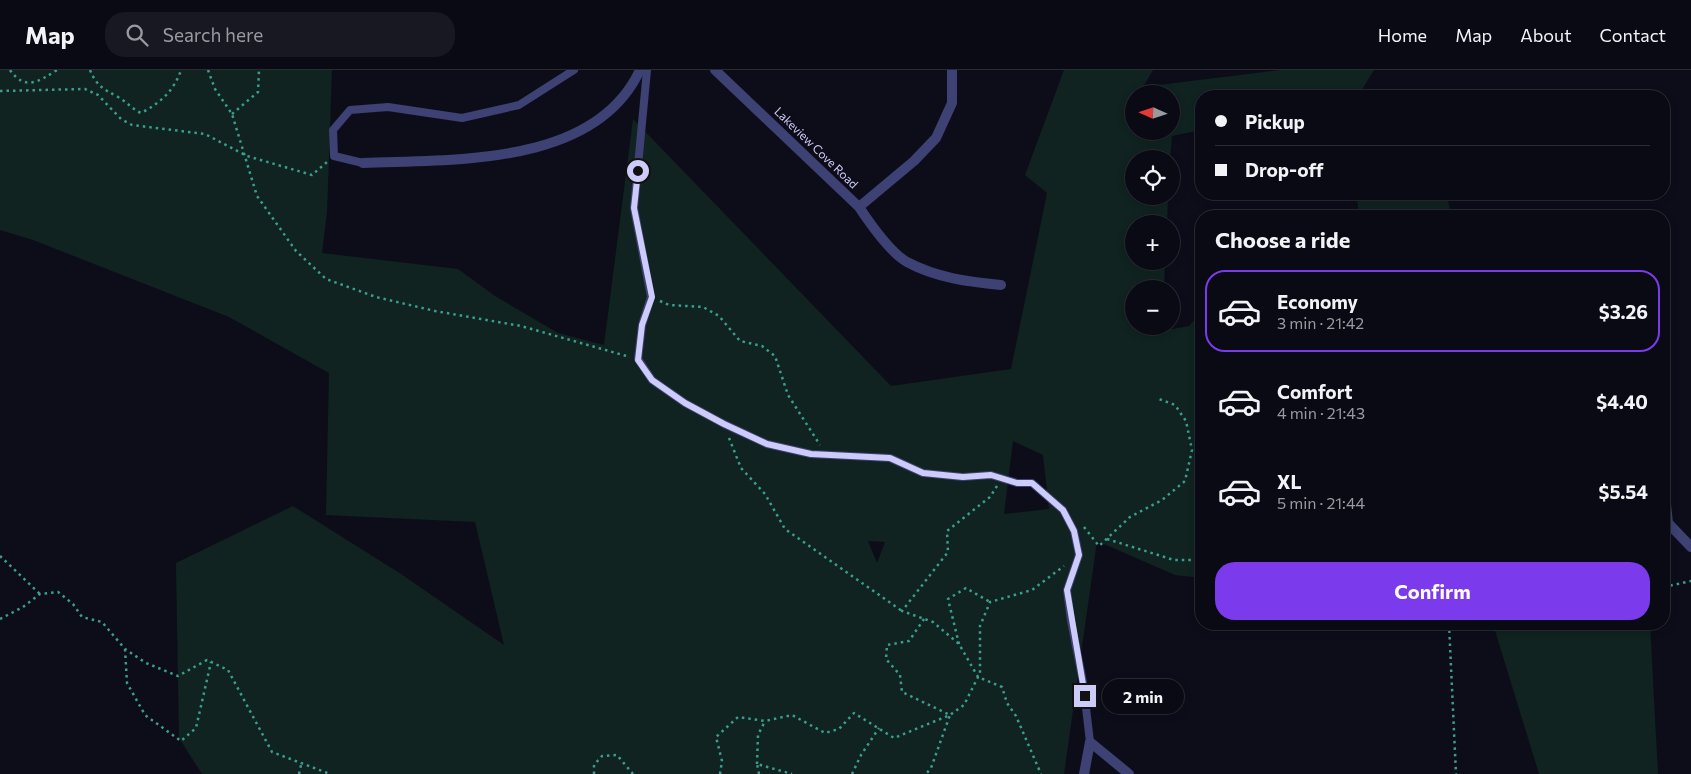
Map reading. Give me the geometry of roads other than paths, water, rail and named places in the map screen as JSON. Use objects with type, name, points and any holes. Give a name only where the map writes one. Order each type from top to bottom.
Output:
[{"type":"street","points":[[364,163],[465,159],[526,151],[590,128],[631,89],[640,70]]},
{"type":"street","name":"Lakeview Cove Road","points":[[715,70],[859,207],[914,161],[936,138],[952,103],[952,70]]},
{"type":"street","points":[[859,207],[872,227],[906,262],[952,280],[1001,285]]},
{"type":"street","points":[[1670,524],[1691,547]]},
{"type":"street","points":[[1084,774],[1090,742],[1129,774]]},
{"type":"lane","points":[[364,163],[334,156],[333,130],[350,110],[388,107],[462,118],[519,105],[574,70]]},
{"type":"lane","points":[[648,70],[634,208],[652,297],[642,325],[638,360],[652,380],[685,403],[767,444],[811,454],[890,458],[923,473],[963,477],[991,475],[1017,483],[1032,483],[1063,510],[1074,531],[1079,555],[1067,590],[1083,682],[1090,742]]}]
